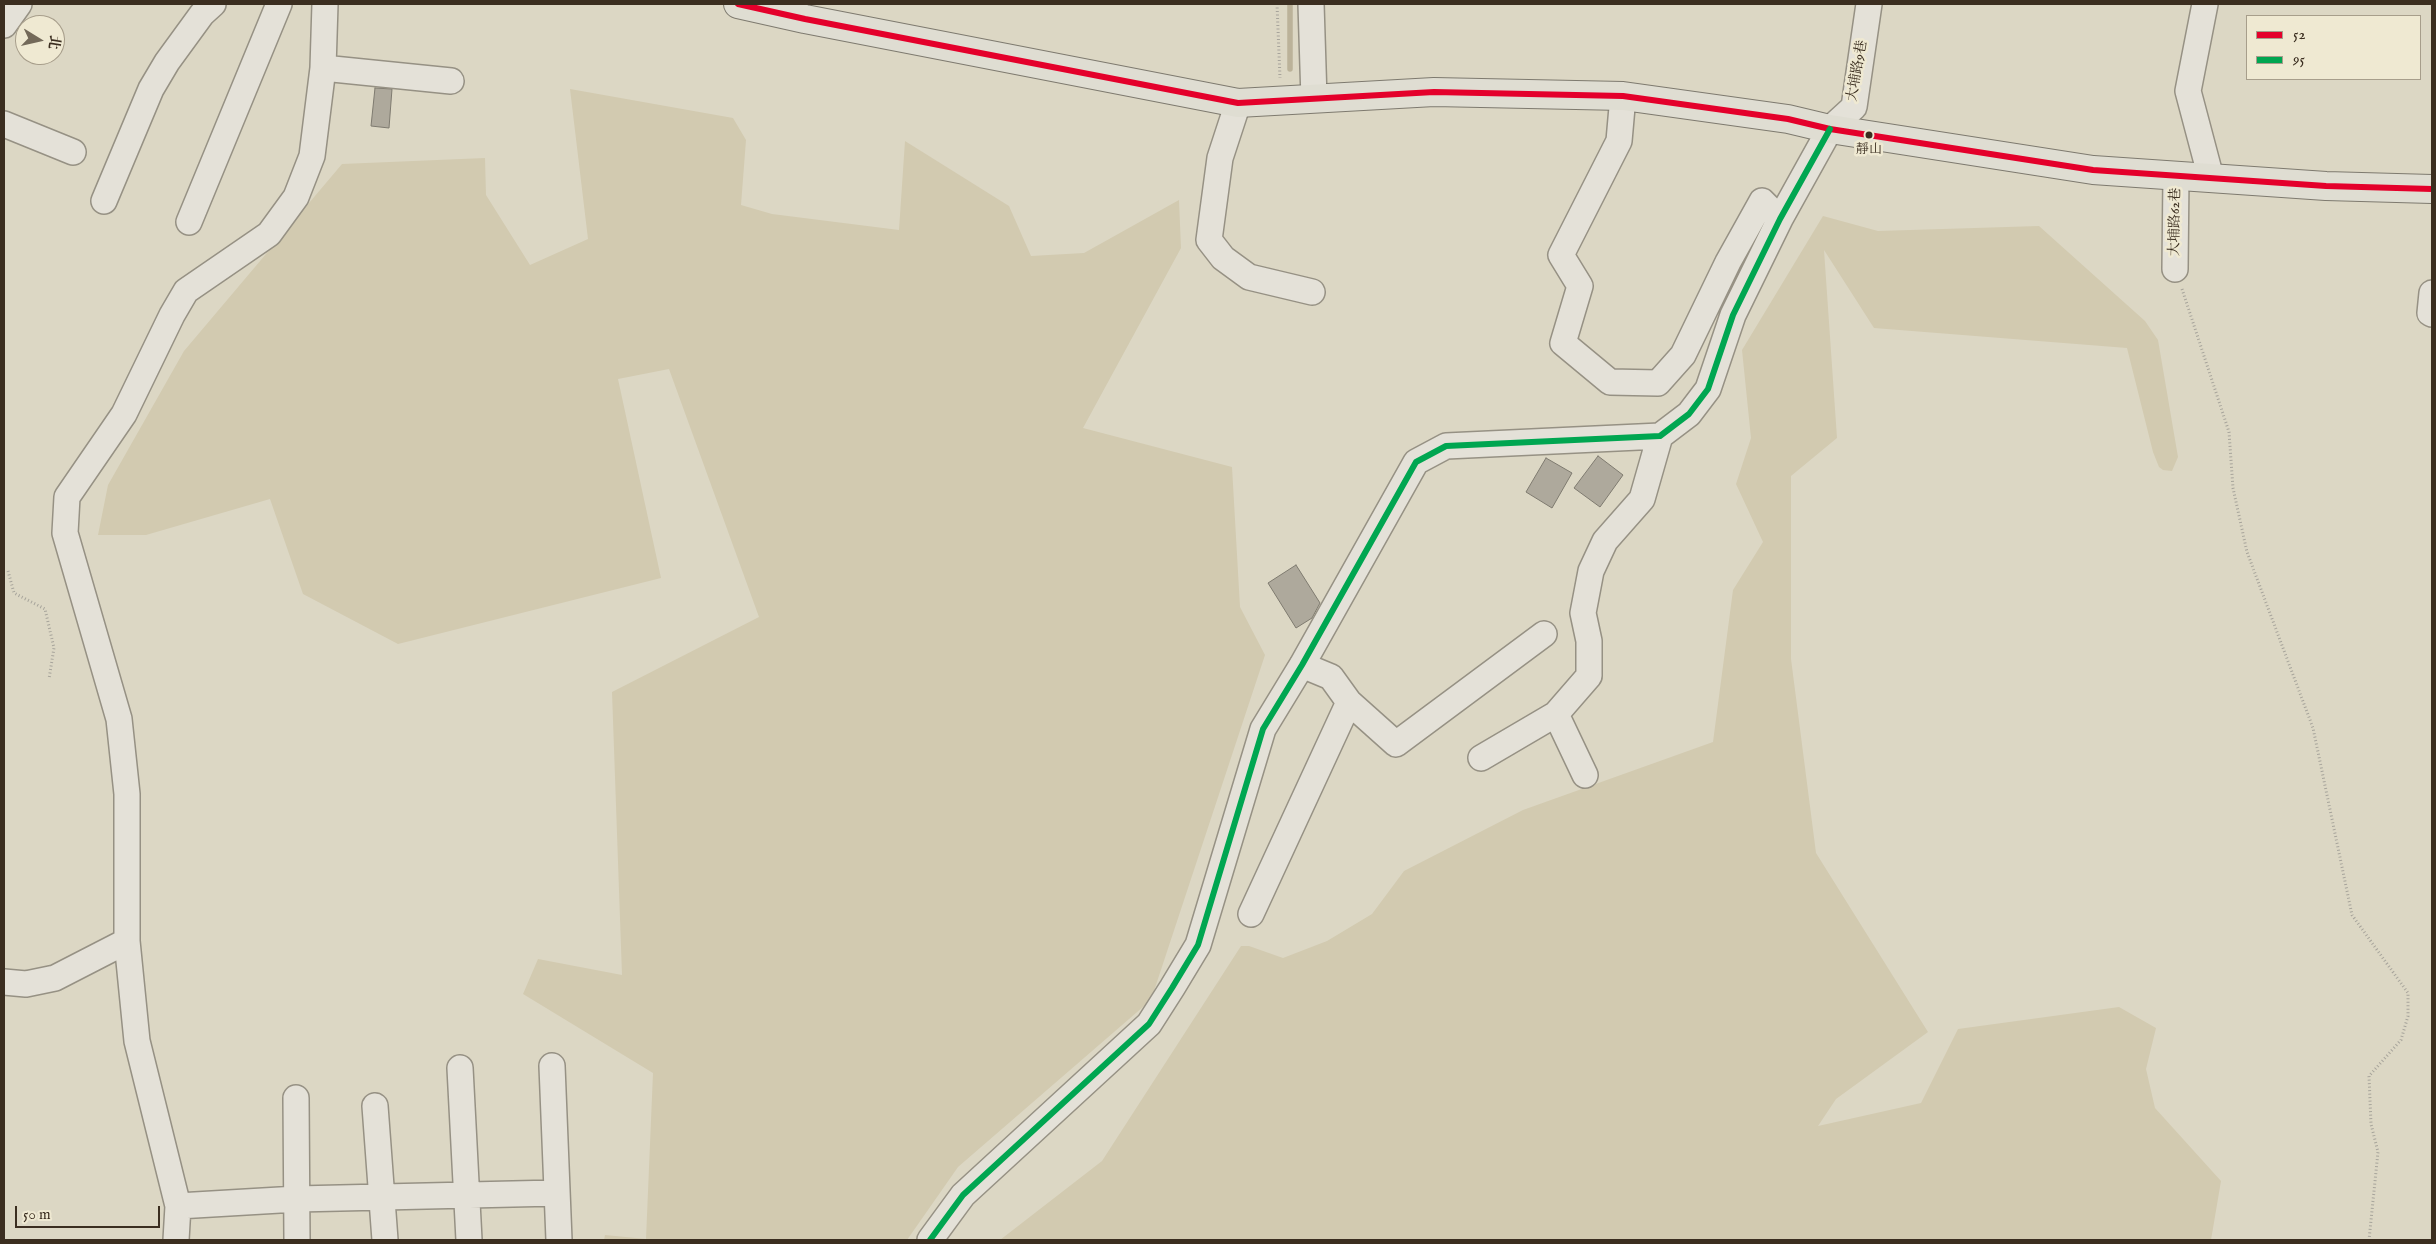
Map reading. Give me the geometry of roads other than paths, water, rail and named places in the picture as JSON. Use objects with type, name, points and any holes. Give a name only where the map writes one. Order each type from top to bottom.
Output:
[{"type":"main road","points":[[738,4],[805,19],[1238,103],[1434,92],[1623,96],[1788,119],[1830,129],[2093,170],[2326,186],[2432,189]]},
{"type":"street","points":[[4,25],[19,4]]},
{"type":"street","points":[[104,201],[151,89],[166,62],[202,14],[212,4]]},
{"type":"street","points":[[189,222],[279,4]]},
{"type":"street","points":[[176,1240],[178,1206],[137,1040],[127,941],[127,794],[119,719],[65,533],[67,497],[124,414],[172,315],[186,291],[269,234],[296,197],[312,156],[323,68],[325,4]]},
{"type":"street","points":[[1311,4],[1314,99]]},
{"type":"street","name":"大埔路9巷","points":[[1660,436],[1689,414],[1708,389],[1733,315],[1780,219],[1830,129],[1854,107],[1869,4]]},
{"type":"street","points":[[2205,4],[2188,91],[2211,178]]},
{"type":"street","points":[[323,68],[451,81]]},
{"type":"street","points":[[1623,96],[1619,141],[1561,255],[1580,286],[1563,343],[1610,382],[1658,383],[1683,355],[1728,262],[1762,201],[1780,219]]},
{"type":"street","points":[[1238,103],[1220,158],[1209,240],[1224,258],[1249,277],[1312,292]]},
{"type":"street","points":[[4,124],[73,152]]},
{"type":"street","name":"大埔路62巷","points":[[2175,269],[2176,176]]},
{"type":"street","points":[[930,1240],[963,1195],[1149,1024],[1172,988],[1198,945],[1263,729],[1302,666],[1416,462],[1446,446],[1660,436],[1642,499],[1605,541],[1592,571],[1583,613],[1589,641],[1589,676],[1556,714],[1481,758]]},
{"type":"street","points":[[1302,666],[1332,677],[1349,702],[1396,744],[1544,634]]},
{"type":"street","points":[[1251,914],[1349,702]]},
{"type":"street","points":[[1556,714],[1585,775]]},
{"type":"street","points":[[4,982],[26,984],[55,978],[127,941]]},
{"type":"street","points":[[552,1066],[559,1240]]},
{"type":"street","points":[[460,1068],[469,1240]]},
{"type":"street","points":[[296,1098],[297,1240]]},
{"type":"street","points":[[375,1106],[385,1240]]},
{"type":"street","points":[[178,1206],[296,1199],[556,1193]]},
{"type":"waterway","points":[[1290,4],[1290,69]]},
{"type":"place","name":"靜山","points":[[1869,135]]}]
